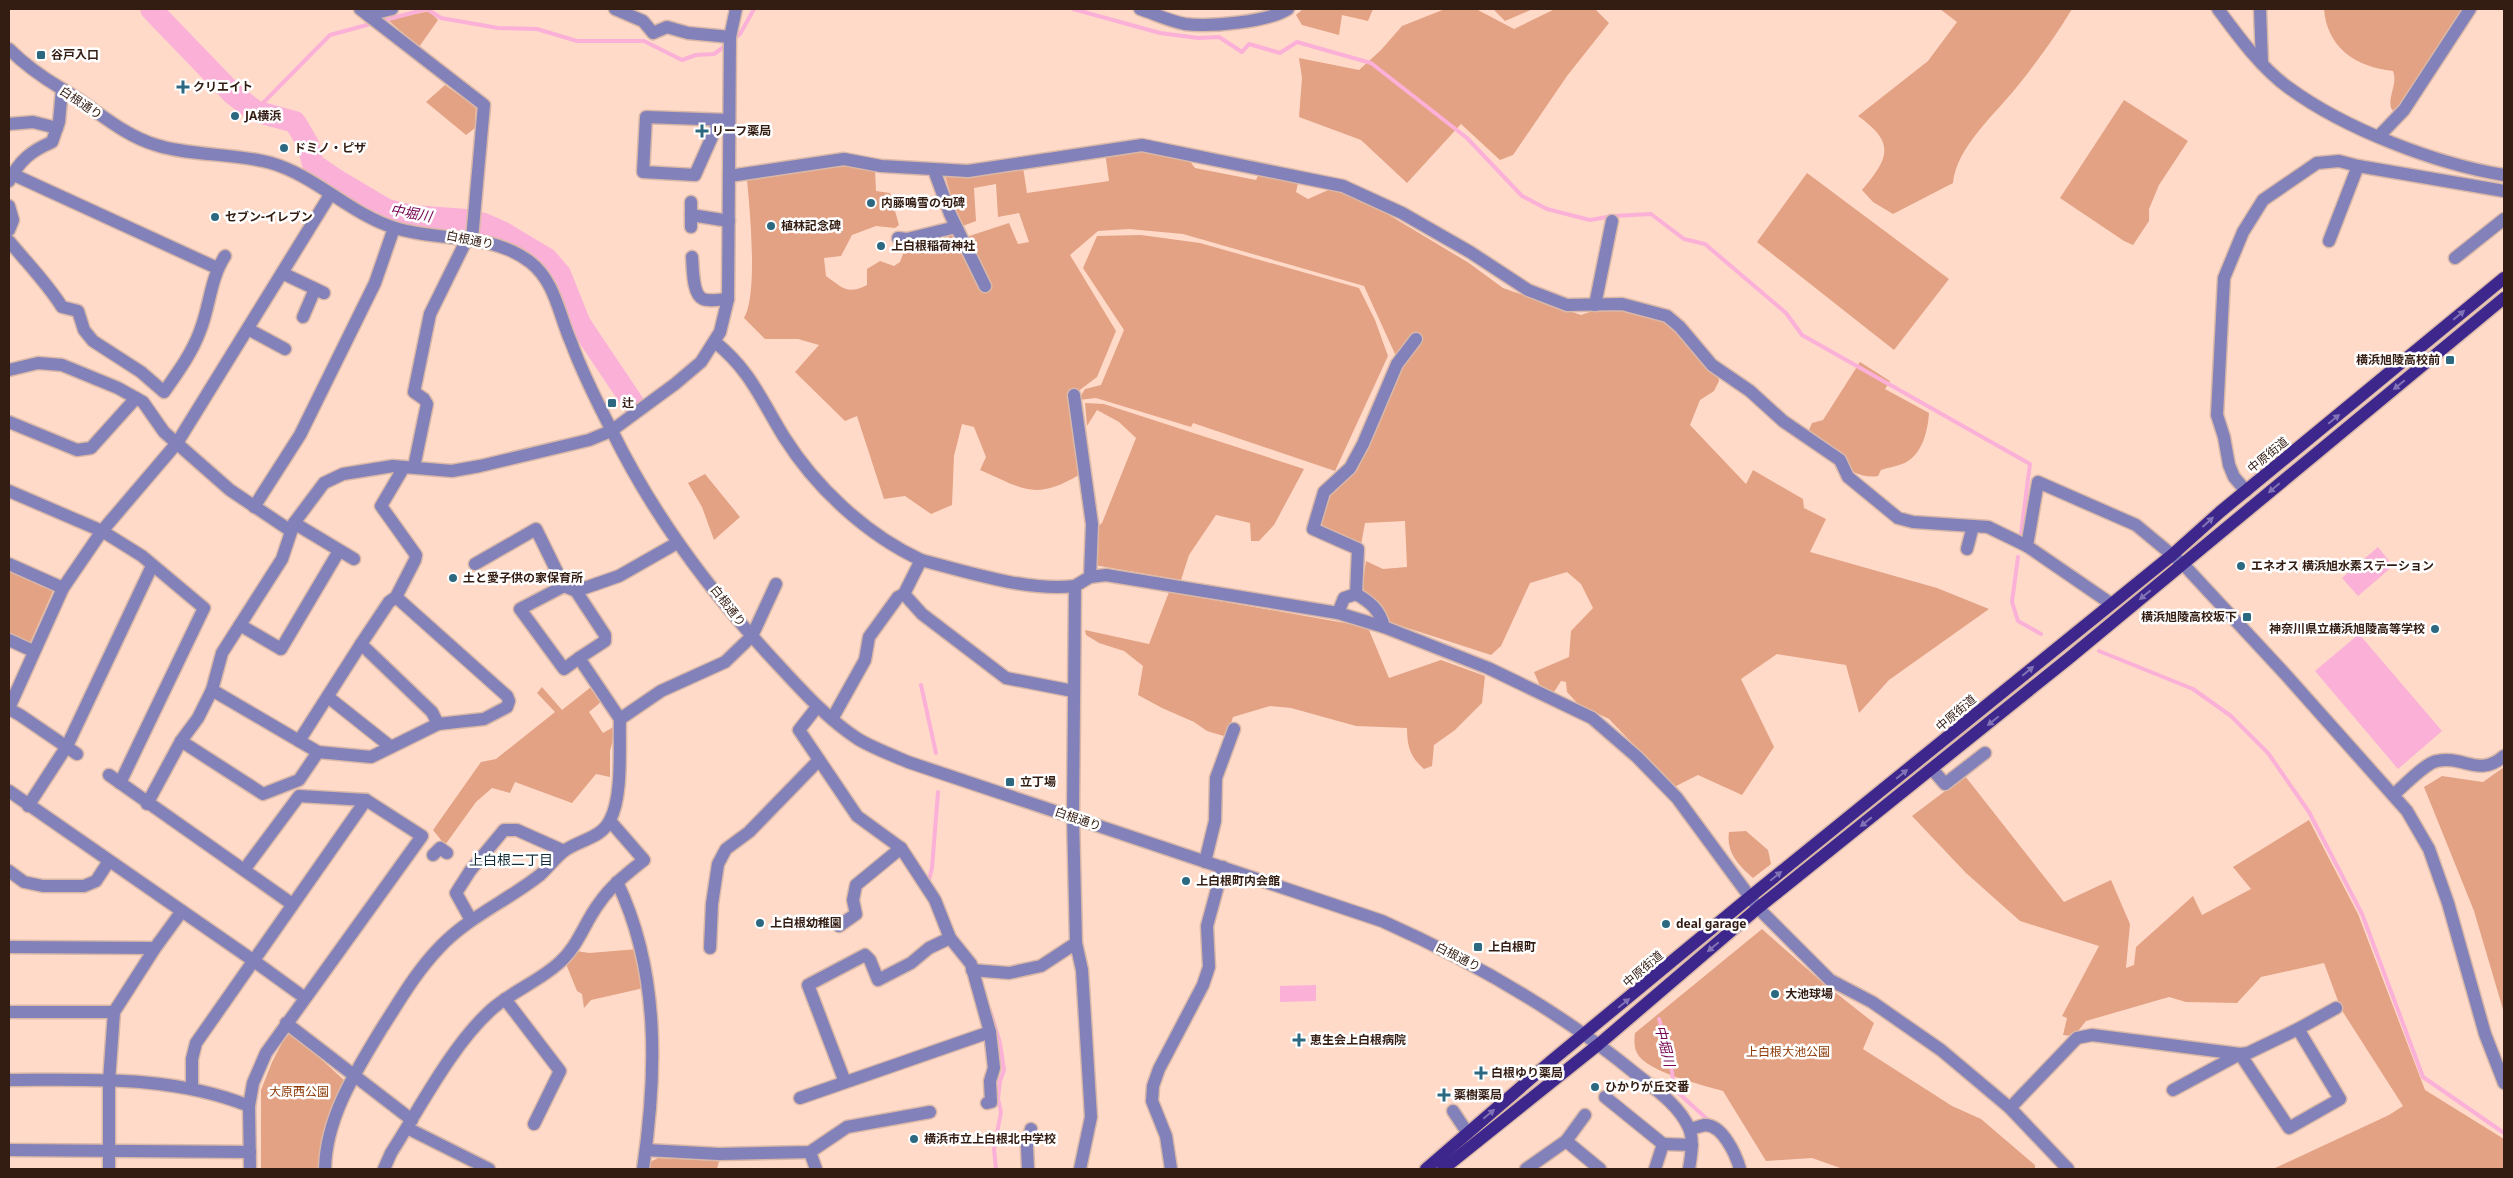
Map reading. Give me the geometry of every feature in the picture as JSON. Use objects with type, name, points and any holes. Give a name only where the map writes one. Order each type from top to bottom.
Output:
[{"type":"main road","name":"中原街道","points":[[1426,1169],[1467,1132],[1751,896],[2110,603],[2172,555],[2246,491],[2504,278]]},
{"type":"main road","points":[[1442,1169],[1599,1044],[1758,908],[2183,564],[2504,298]]},
{"type":"street","points":[[364,12],[392,9]]},
{"type":"street","points":[[615,9],[643,21],[653,33],[667,27],[688,33],[730,36]]},
{"type":"street","points":[[148,804],[212,690],[222,653],[282,559],[293,527],[324,483],[343,474],[393,466],[452,471],[589,440],[611,431],[675,384],[701,362],[715,342],[724,321],[728,299],[729,176],[724,121],[730,36],[736,9]]},
{"type":"street","points":[[1140,9],[1173,21],[1203,24],[1261,20],[1275,16],[1288,9]]},
{"type":"street","points":[[2218,9],[2262,62],[2288,88],[2358,129],[2445,161],[2504,175]]},
{"type":"street","points":[[2260,9],[2262,62]]},
{"type":"street","points":[[2379,136],[2404,110],[2470,9]]},
{"type":"street","points":[[299,741],[389,602],[396,597],[416,555],[381,506],[409,467],[427,404],[424,399],[414,392],[430,314],[470,239],[484,105],[364,12]]},
{"type":"street","name":"白根通り","points":[[9,49],[28,68],[62,88],[118,129],[158,146],[272,163],[303,178],[373,220],[394,228],[470,239],[504,247],[528,261],[541,272],[551,289],[571,344],[611,431],[646,494],[677,543],[752,636],[817,707],[859,740],[908,762],[1382,921],[1445,949],[1501,980],[1586,1034],[1661,1094],[1682,1116],[1690,1129]]},
{"type":"street","points":[[62,88],[57,128],[52,142],[31,152],[20,161],[10,177],[217,268]]},
{"type":"street","points":[[646,117],[724,121],[695,175],[643,172],[646,117]]},
{"type":"street","points":[[9,124],[32,122],[57,128]]},
{"type":"street","points":[[729,176],[844,159],[881,166],[968,171],[1142,145],[1343,186],[1402,213],[1470,252],[1528,290],[1567,305],[1622,304],[1667,316],[1712,365],[1750,391],[1783,421],[1840,460],[1848,478],[1898,518],[1913,522],[1988,527],[2000,531],[2027,546],[2110,603]]},
{"type":"street","points":[[2246,491],[2234,477],[2229,465],[2224,437],[2217,415],[2224,278],[2243,232],[2263,200],[2317,163],[2339,161],[2358,166],[2504,191]]},
{"type":"street","points":[[2329,242],[2358,166]]},
{"type":"street","points":[[934,170],[956,227],[985,286]]},
{"type":"street","points":[[72,750],[9,709],[33,651],[63,588],[102,531],[177,443],[330,195]]},
{"type":"street","points":[[9,206],[14,220],[9,230]]},
{"type":"street","points":[[691,215],[729,221]]},
{"type":"street","points":[[2455,258],[2504,219]]},
{"type":"street","points":[[1594,305],[1612,221]]},
{"type":"street","points":[[898,238],[907,239],[956,227]]},
{"type":"street","points":[[254,507],[300,435],[375,283],[394,228]]},
{"type":"street","points":[[9,241],[50,287],[62,307],[78,311],[84,330],[93,341],[141,372],[164,392],[182,367],[200,331],[217,268],[225,256]]},
{"type":"street","points":[[688,263],[700,297],[705,300],[728,299]]},
{"type":"street","points":[[282,273],[320,291],[302,317]]},
{"type":"street","points":[[248,328],[285,349]]},
{"type":"street","points":[[1356,594],[1358,549],[1313,529],[1324,492],[1350,468],[1363,444],[1397,364],[1416,338]]},
{"type":"street","points":[[715,342],[744,369],[784,438],[826,489],[850,513],[877,534],[901,551],[921,560],[978,575],[1056,588],[1075,586],[1090,577],[1106,575],[1338,613],[1384,627],[1488,668],[1592,718],[1636,757],[1677,798],[1758,908],[1830,980],[1872,1002],[1941,1050],[2010,1108],[2068,1169]]},
{"type":"street","points":[[9,370],[38,363],[62,365],[92,376],[136,398],[142,402],[164,432],[230,490],[254,507],[354,559]]},
{"type":"street","points":[[1074,395],[1092,524],[1090,577]]},
{"type":"street","points":[[9,422],[77,450],[84,450],[90,448],[136,398]]},
{"type":"street","points":[[2027,546],[2038,482],[2136,525],[2183,564],[2286,675],[2393,795],[2407,811],[2429,850],[2448,903],[2485,1034],[2504,1083]]},
{"type":"street","points":[[9,492],[102,531],[142,556],[204,608],[120,783]]},
{"type":"street","points":[[1967,549],[1973,526]]},
{"type":"street","points":[[475,564],[536,530],[570,589],[605,635],[606,641],[564,669],[520,609],[570,589],[619,576],[677,543]]},
{"type":"street","points":[[240,625],[281,649],[339,551]]},
{"type":"street","points":[[832,719],[865,660],[868,637],[898,597],[904,594],[921,560]]},
{"type":"street","points":[[9,564],[63,588]]},
{"type":"street","points":[[28,806],[72,750],[152,566]]},
{"type":"street","points":[[620,719],[661,691],[725,662],[752,636],[776,584]]},
{"type":"street","points":[[1075,586],[1073,817],[1076,944],[1082,970],[1090,1117],[1080,1169]]},
{"type":"street","points":[[904,594],[922,614],[1006,678],[1073,691]]},
{"type":"street","points":[[1338,613],[1344,598],[1356,594],[1368,601],[1381,614],[1384,627]]},
{"type":"street","points":[[212,690],[318,752],[371,757],[438,724],[484,718],[506,707],[509,701],[507,696],[396,597]]},
{"type":"street","points":[[9,640],[33,651]]},
{"type":"street","points":[[361,644],[432,712],[438,724]]},
{"type":"street","points":[[325,1169],[325,1157],[335,1118],[352,1076],[410,982],[440,947],[471,920],[539,875],[564,851],[598,835],[610,821],[617,788],[620,719],[579,658]]},
{"type":"street","points":[[328,697],[391,747]]},
{"type":"street","points":[[817,707],[799,730],[857,816],[901,848],[935,900],[950,938],[971,964],[990,1032],[994,1068],[990,1080],[991,1102],[987,1103]]},
{"type":"street","points":[[1205,862],[1215,821],[1216,778],[1234,728]]},
{"type":"street","points":[[182,741],[263,794],[299,780],[318,752]]},
{"type":"street","points":[[1932,769],[1945,784],[1985,753]]},
{"type":"street","points":[[2393,795],[2436,761],[2457,761],[2481,768],[2498,762],[2504,756]]},
{"type":"street","points":[[710,948],[718,864],[726,849],[749,832],[819,760]]},
{"type":"street","points":[[109,775],[292,904]]},
{"type":"street","points":[[9,791],[28,806],[254,960],[305,998]]},
{"type":"street","points":[[244,870],[299,796],[366,800],[422,836],[266,1053],[253,1083],[249,1106],[250,1169]]},
{"type":"street","points":[[192,1089],[192,1059],[196,1043],[366,800]]},
{"type":"street","points":[[384,1169],[390,1153],[453,1056],[491,1010],[560,963],[573,948],[599,902],[618,882],[644,860],[610,821]]},
{"type":"street","points":[[471,920],[456,893],[466,868],[504,830],[517,830],[564,851]]},
{"type":"street","points":[[433,855],[440,848],[447,854]]},
{"type":"street","points":[[839,926],[856,914],[853,900],[856,885],[901,848]]},
{"type":"street","points":[[9,871],[24,882],[42,886],[84,886],[96,881],[109,861]]},
{"type":"street","points":[[1170,1169],[1166,1136],[1152,1101],[1153,1086],[1159,1069],[1203,985],[1209,967],[1207,926],[1223,867]]},
{"type":"street","points":[[618,882],[643,949],[653,1039],[646,1150],[643,1169]]},
{"type":"street","points":[[381,893],[392,901]]},
{"type":"street","points":[[110,1169],[109,1080],[114,1012],[155,948],[182,911]]},
{"type":"street","points":[[845,1082],[808,985],[865,955],[870,960],[878,980],[911,963],[929,948],[950,938]]},
{"type":"street","points":[[972,970],[1009,973],[1041,966],[1076,944]]},
{"type":"street","points":[[9,947],[155,948]]},
{"type":"street","points":[[505,999],[560,1071],[534,1124]]},
{"type":"street","points":[[2010,1108],[2077,1038],[2092,1035],[2240,1054],[2248,1053],[2336,1008]]},
{"type":"street","points":[[9,1012],[114,1012]]},
{"type":"street","points":[[286,1023],[410,1124],[489,1169]]},
{"type":"street","points":[[2240,1054],[2289,1128],[2340,1099],[2298,1029]]},
{"type":"street","points":[[800,1098],[990,1032]]},
{"type":"street","points":[[2173,1090],[2240,1054]]},
{"type":"street","points":[[9,1080],[155,1082],[229,1098],[249,1106]]},
{"type":"street","points":[[1605,1097],[1662,1144],[1692,1145]]},
{"type":"street","points":[[1453,1111],[1467,1132]]},
{"type":"street","points":[[646,1150],[719,1154],[810,1152],[847,1127],[930,1112]]},
{"type":"street","points":[[1526,1169],[1566,1142],[1585,1115]]},
{"type":"street","points":[[1689,1169],[1692,1145],[1690,1129],[1706,1125],[1717,1129],[1724,1137],[1740,1169]]},
{"type":"street","points":[[1028,1169],[1027,1146],[1031,1129]]},
{"type":"street","points":[[1566,1142],[1600,1169]]},
{"type":"street","points":[[1656,1169],[1662,1144]]},
{"type":"street","points":[[9,1150],[250,1152]]},
{"type":"street","points":[[810,1152],[816,1169]]},
{"type":"green space","points":[[1303,9],[1373,9],[1368,21],[1342,15],[1339,35],[1302,25],[1296,15]]},
{"type":"green space","points":[[1445,9],[1476,9],[1514,29],[1555,9],[1595,9],[1609,23],[1567,76],[1513,155],[1500,160],[1461,124],[1407,183],[1361,140],[1299,117],[1302,78],[1299,58],[1359,70],[1381,50],[1402,26]]},
{"type":"green space","points":[[1493,9],[1533,9],[1505,21]]},
{"type":"green space","points":[[1940,9],[2072,9],[2031,69],[1969,144],[1961,157],[1953,183],[1893,214],[1873,202],[1862,190],[1878,169],[1883,160],[1884,151],[1883,143],[1878,134],[1858,116],[1928,61],[1957,22]]},
{"type":"green space","points":[[2324,9],[2467,9],[2394,112],[2390,103],[2394,80],[2393,71],[2380,69],[2356,60],[2337,45],[2326,23]]},
{"type":"green space","points":[[429,11],[438,20],[419,47],[388,20]]},
{"type":"green space","points":[[445,85],[476,107],[475,128],[466,135],[426,102]]},
{"type":"green space","points":[[2124,100],[2188,141],[2159,185],[2149,209],[2149,221],[2133,245],[2124,241],[2060,198]]},
{"type":"green space","points":[[1146,148],[1186,156],[1195,168],[1256,180],[1261,169],[1299,179],[1296,192],[1308,199],[1335,187],[1349,191],[1469,263],[1503,288],[1581,315],[1610,305],[1656,315],[1698,340],[1714,361],[1719,381],[1714,391],[1700,400],[1690,425],[1746,484],[1753,470],[1803,499],[1804,508],[1826,519],[1810,552],[1937,588],[1989,609],[1889,680],[1859,713],[1846,665],[1777,654],[1741,679],[1774,747],[1742,795],[1698,775],[1674,787],[1609,719],[1578,704],[1567,692],[1566,682],[1561,681],[1554,692],[1540,686],[1534,672],[1569,657],[1571,631],[1593,608],[1581,584],[1567,572],[1530,583],[1501,646],[1491,655],[1389,622],[1379,604],[1361,594],[1366,561],[1383,569],[1407,567],[1405,521],[1365,523],[1361,545],[1321,526],[1328,496],[1400,365],[1364,286],[1183,234],[1129,229],[1098,231],[1070,255],[1116,331],[1097,377],[1068,399],[1079,475],[1051,488],[1040,490],[1019,487],[980,470],[986,457],[974,427],[962,424],[954,456],[952,505],[931,514],[905,496],[884,499],[857,416],[845,421],[795,372],[819,345],[798,339],[765,339],[744,318],[751,291],[752,272],[747,180],[767,172],[844,161],[875,170],[876,191],[890,193],[899,225],[895,228],[876,226],[852,235],[841,256],[824,258],[826,276],[845,289],[855,290],[867,285],[867,269],[880,261],[894,266],[900,262],[907,243],[953,231],[957,240],[1009,223],[1018,244],[1029,242],[1019,213],[998,217],[996,184],[974,188],[976,221],[960,227],[944,172],[1023,167],[1027,193],[1109,181],[1105,152]]},
{"type":"green space","points":[[1807,173],[1949,279],[1894,350],[1757,242]]},
{"type":"green space","points":[[1141,235],[1200,243],[1359,288],[1375,320],[1388,356],[1335,471],[1193,423],[1191,427],[1096,398],[1078,400],[1085,389],[1101,385],[1124,330],[1083,268],[1097,236]]},
{"type":"green space","points":[[1860,362],[1890,381],[1885,389],[1929,413],[1926,433],[1921,446],[1913,457],[1905,463],[1881,470],[1878,476],[1858,474],[1848,469],[1839,463],[1808,432],[1812,423],[1823,420]]},
{"type":"green space","points":[[1085,403],[1104,404],[1304,469],[1274,525],[1259,541],[1251,541],[1250,523],[1216,515],[1189,555],[1181,580],[1094,565],[1095,529],[1102,523],[1136,438],[1119,422],[1097,410],[1087,426]]},
{"type":"green space","points":[[705,474],[740,517],[714,540],[702,507],[688,483]]},
{"type":"green space","points":[[9,570],[53,591],[30,643],[9,633]]},
{"type":"green space","points":[[1169,592],[1356,625],[1369,630],[1389,678],[1441,660],[1485,676],[1482,703],[1455,730],[1434,745],[1432,766],[1424,769],[1415,760],[1410,751],[1407,728],[1356,726],[1291,708],[1270,706],[1233,717],[1227,737],[1207,731],[1194,722],[1138,695],[1143,666],[1124,651],[1099,643],[1086,635],[1085,630],[1149,644]]},
{"type":"green space","points":[[542,687],[562,710],[591,687],[601,702],[589,712],[603,733],[617,725],[610,751],[610,777],[596,774],[572,803],[515,782],[510,793],[492,788],[476,802],[445,845],[433,830],[481,762],[496,759],[555,712],[537,693]]},
{"type":"green space","points":[[2504,767],[2504,1013],[2474,911],[2424,787],[2442,776],[2483,782]]},
{"type":"green space","points":[[1965,776],[2064,902],[2111,880],[2130,924],[2126,968],[2134,965],[2136,947],[2193,896],[2202,915],[2251,889],[2233,867],[2309,820],[2358,914],[2425,1090],[2504,1139],[2504,1169],[2273,1169],[2389,1115],[2403,1106],[2341,1009],[2324,963],[2261,977],[2237,1003],[2186,1002],[2169,997],[2086,1021],[2074,1036],[2063,1035],[2067,1018],[2062,1016],[2099,946],[2020,921],[1966,873],[1912,816]]},
{"type":"green space","points":[[1746,831],[1768,850],[1771,864],[1753,878],[1734,858],[1729,846],[1729,832]]},
{"type":"green space","name":"上白根大池公園","points":[[1762,929],[1822,982],[1874,1023],[1863,1049],[1952,1106],[1981,1119],[2035,1165],[2035,1169],[1843,1169],[1812,1158],[1766,1161],[1723,1091],[1676,1077],[1642,1060],[1635,1048],[1635,1033]]},
{"type":"green space","points":[[638,949],[644,988],[591,1000],[584,1008],[582,994],[577,991],[566,964],[577,951],[589,953]]},
{"type":"green space","name":"大原西公園","points":[[289,1030],[345,1081],[330,1113],[323,1134],[319,1169],[261,1169],[261,1090],[272,1062]]},
{"type":"green space","points":[[658,1158],[719,1161],[717,1169],[648,1169],[650,1162]]},
{"type":"shaded area","points":[[2378,547],[2393,566],[2358,596],[2342,578]]},
{"type":"shaded area","points":[[2359,634],[2442,731],[2398,769],[2315,671]]},
{"type":"shaded area","points":[[1316,985],[1316,1001],[1280,1002],[1280,986]]},
{"type":"waterway","name":"中堀川","points":[[151,9],[233,94],[255,111],[295,122],[308,144],[313,164],[338,181],[387,210],[412,216],[466,220],[484,224],[502,232],[547,259],[560,274],[580,324],[633,403]]},
{"type":"waterway","points":[[381,21],[427,9],[441,18],[498,28],[537,29],[577,41],[644,41],[682,60],[696,55],[714,54],[728,44]]},
{"type":"waterway","points":[[733,39],[740,34],[754,9]]},
{"type":"waterway","points":[[1073,9],[1160,33],[1198,38],[1219,37],[1242,52],[1249,44],[1280,53],[1297,42],[1371,63],[1467,138],[1522,196],[1547,209],[1590,220],[1613,216],[1651,214],[1684,239],[1705,244],[1786,313],[1802,335],[2030,464],[2021,533]]},
{"type":"waterway","points":[[255,111],[330,35],[374,23]]},
{"type":"waterway","points":[[2018,557],[2012,602],[2018,621],[2041,634]]},
{"type":"waterway","points":[[2099,651],[2193,689],[2231,716],[2268,753],[2309,812],[2362,914],[2423,1077],[2504,1133]]},
{"type":"waterway","points":[[921,685],[936,753]]},
{"type":"waterway","points":[[928,884],[932,868],[938,792]]},
{"type":"waterway","points":[[990,1010],[1000,1043],[1004,1070],[1000,1081],[998,1099],[1001,1112],[994,1149],[996,1169]]},
{"type":"waterway","name":"中堀川","points":[[1659,1019],[1670,1055],[1674,1089],[1707,1119]]},
{"type":"place","name":"谷戸入口","points":[[41,55]]},
{"type":"place","name":"クリエイト","points":[[183,87]]},
{"type":"place","name":"JA横浜","points":[[235,116]]},
{"type":"place","name":"リーフ薬局","points":[[702,131]]},
{"type":"place","name":"ドミノ・ピザ","points":[[284,148]]},
{"type":"place","name":"内藤鳴雪の句碑","points":[[871,203]]},
{"type":"place","name":"セブン-イレブン","points":[[215,217]]},
{"type":"place","name":"植林記念碑","points":[[771,226]]},
{"type":"place","name":"上白根稲荷神社","points":[[881,246]]},
{"type":"place","name":"横浜旭陵高校前","points":[[2450,360]]},
{"type":"place","name":"辻","points":[[612,403]]},
{"type":"place","name":"エネオス 横浜旭水素ステーション","points":[[2241,566]]},
{"type":"place","name":"土と愛子供の家保育所","points":[[453,578]]},
{"type":"place","name":"横浜旭陵高校坂下","points":[[2247,617]]},
{"type":"place","name":"神奈川県立横浜旭陵高等学校","points":[[2435,629]]},
{"type":"place","name":"立丁場","points":[[1010,782]]},
{"type":"place","name":"上白根町内会館","points":[[1186,881]]},
{"type":"place","name":"上白根幼稚園","points":[[760,923]]},
{"type":"place","name":"deal garage","points":[[1666,924]]},
{"type":"place","name":"上白根町","points":[[1478,947]]},
{"type":"place","name":"大池球場","points":[[1775,994]]},
{"type":"place","name":"恵生会上白根病院","points":[[1299,1040]]},
{"type":"place","name":"白根ゆり薬局","points":[[1481,1073]]},
{"type":"place","name":"ひかりが丘交番","points":[[1595,1087]]},
{"type":"place","name":"薬樹薬局","points":[[1444,1095]]},
{"type":"place","name":"横浜市立上白根北中学校","points":[[914,1139]]},
{"type":"district","name":"上白根二丁目","points":[[511,860]]}]
